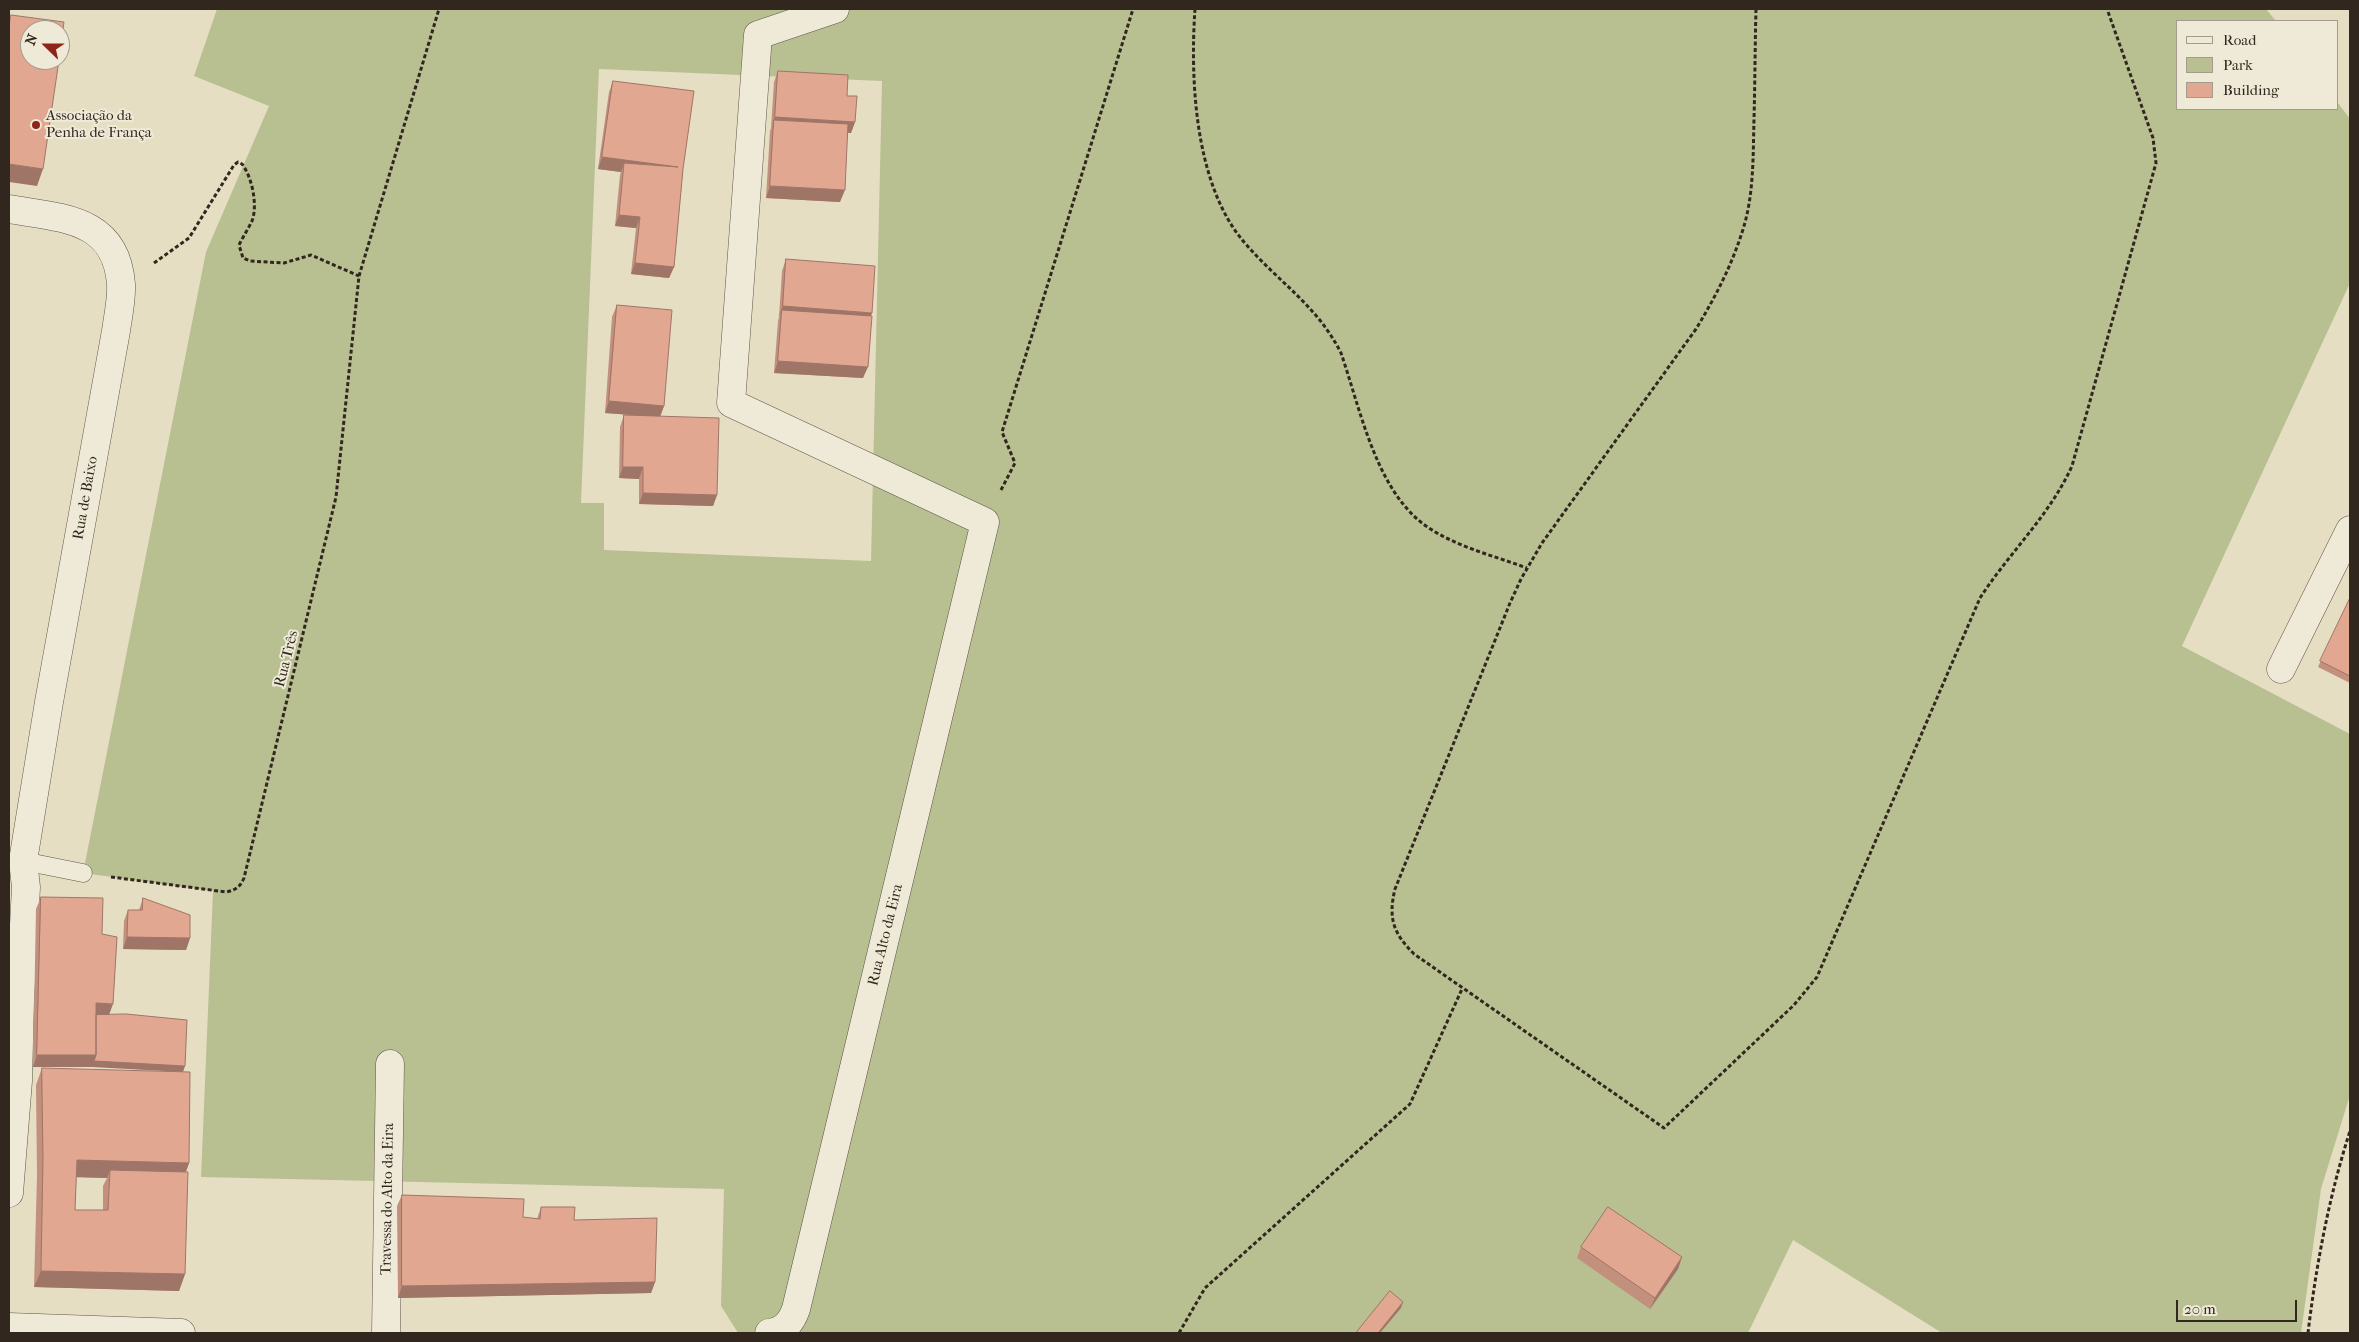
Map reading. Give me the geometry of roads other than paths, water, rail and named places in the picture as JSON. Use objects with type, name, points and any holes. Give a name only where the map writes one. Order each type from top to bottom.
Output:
[{"type":"street","name":"Rua Alto da Eira","points":[[769,1333],[785,1328],[792,1320],[796,1309],[985,522],[731,403],[758,35],[835,9]]},
{"type":"street","name":"Rua de Baixo","points":[[9,209],[73,220],[97,231],[116,256],[121,285],[116,330],[49,702],[16,859],[26,887],[18,1081],[9,1193]]},
{"type":"street","points":[[2282,669],[2350,530]]},
{"type":"street","name":"Travessa do Alto da Eira","points":[[386,1333],[390,1064]]},
{"type":"street","points":[[9,1327],[181,1333]]},
{"type":"lane","points":[[16,859],[83,874]]},
{"type":"place","name":"Associação da Penha de França","points":[[36,125]]}]
